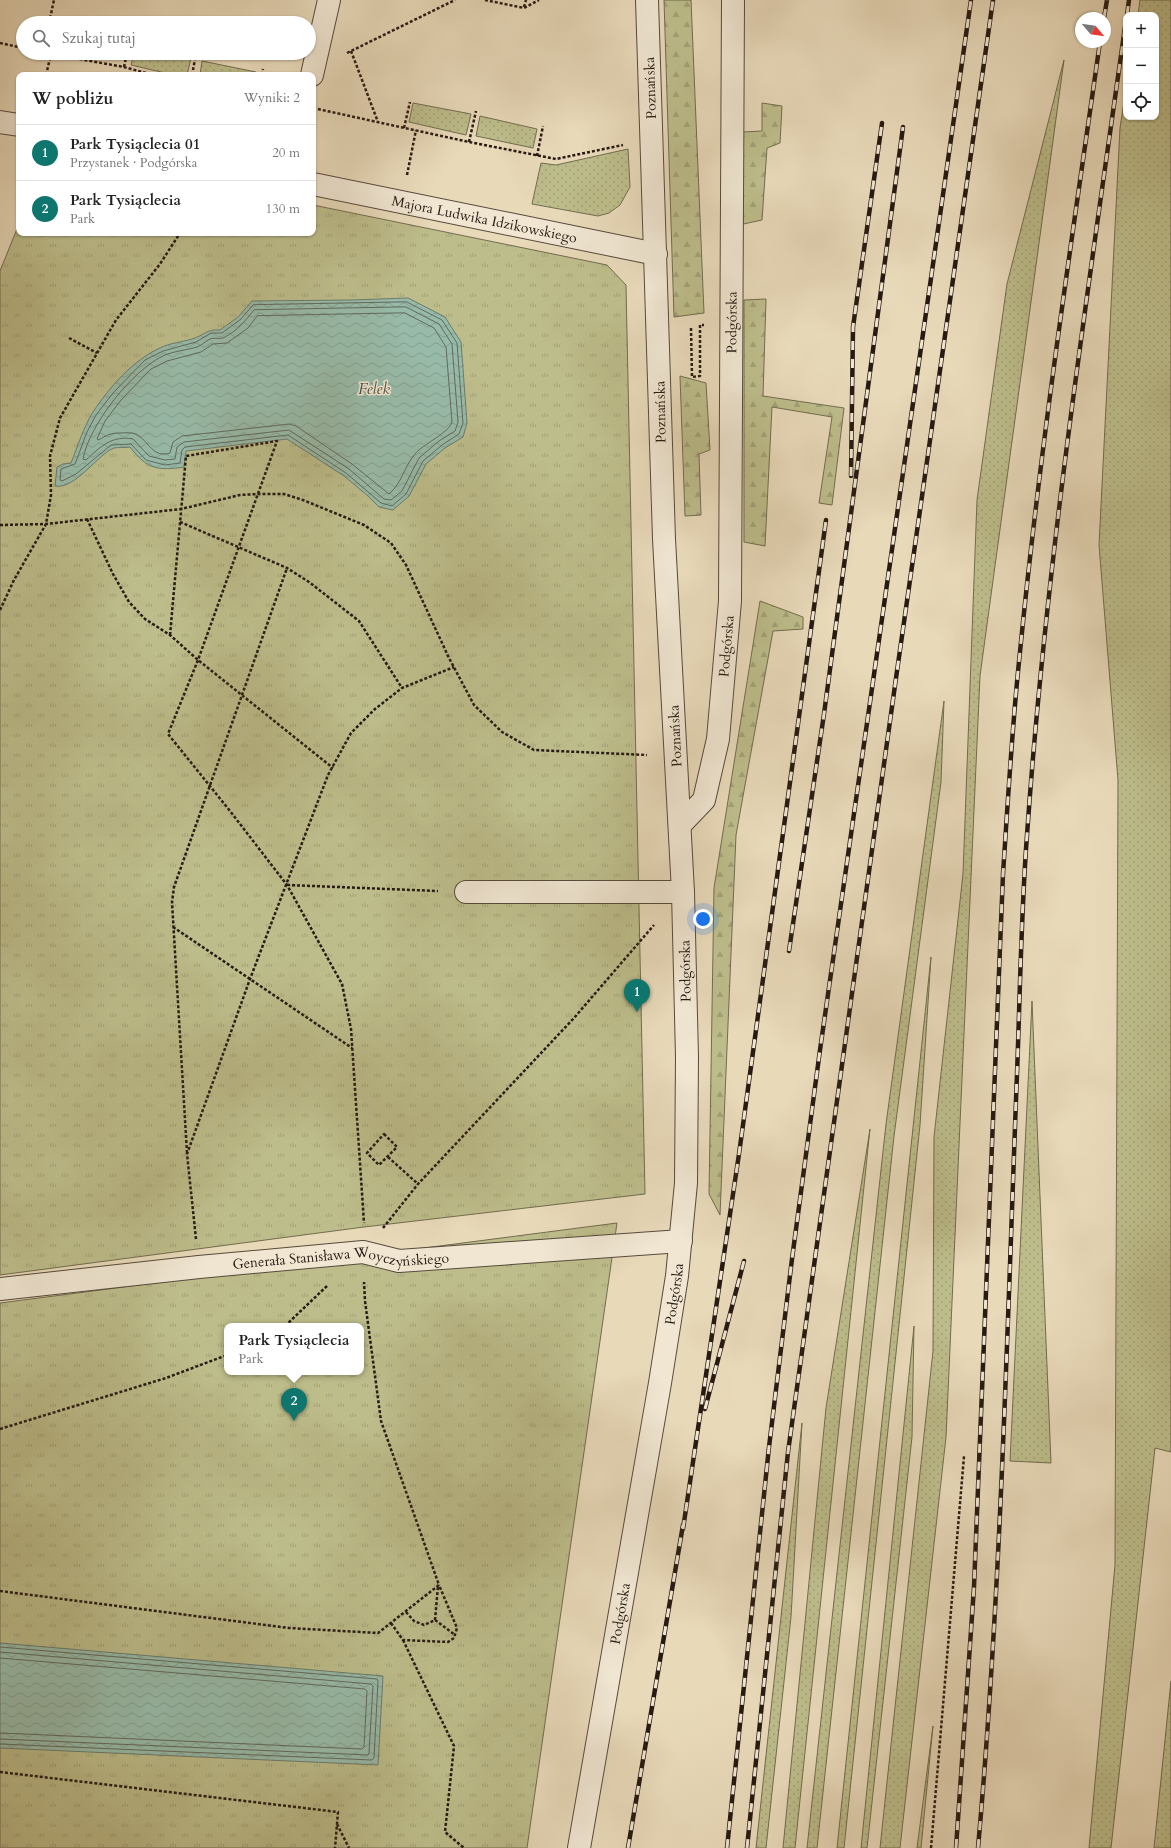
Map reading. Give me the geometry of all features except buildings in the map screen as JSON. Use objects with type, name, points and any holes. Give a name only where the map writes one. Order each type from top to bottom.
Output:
[{"type":"street","points":[[316,55],[328,0]]},
{"type":"street","name":"Poznańska","points":[[647,0],[664,539],[681,824]]},
{"type":"street","name":"Podgórska","points":[[579,1848],[660,1383],[681,1241],[686,1183],[688,1105],[681,824],[704,800],[718,739],[730,601],[733,0]]},
{"type":"street","points":[[312,72],[315,60]]},
{"type":"street","points":[[0,122],[16,125]]},
{"type":"street","name":"Majora Ludwika Idzikowskiego","points":[[316,185],[656,254]]},
{"type":"street","points":[[466,892],[683,892]]},
{"type":"street","name":"Generała Stanisława Woyczyńskiego","points":[[0,1289],[199,1267],[364,1252],[399,1261],[681,1241]]},
{"type":"path","points":[[51,16],[54,0]]},
{"type":"path","points":[[314,72],[351,51],[455,0]]},
{"type":"path","points":[[485,0],[524,8],[539,0]]},
{"type":"path","points":[[524,8],[526,0]]},
{"type":"path","points":[[0,43],[16,46]]},
{"type":"path","points":[[351,51],[378,122]]},
{"type":"path","points":[[47,72],[50,60]]},
{"type":"path","points":[[85,60],[142,72]]},
{"type":"path","points":[[124,67],[126,60]]},
{"type":"path","points":[[193,72],[195,60]]},
{"type":"path","points":[[404,128],[410,102]]},
{"type":"path","points":[[316,109],[469,142],[556,159],[624,145]]},
{"type":"path","points":[[469,142],[476,111]]},
{"type":"path","points":[[537,156],[543,126]]},
{"type":"path","points":[[402,203],[416,130]]},
{"type":"path","points":[[0,610],[14,580],[46,524],[52,495],[50,456],[60,418],[116,320],[160,264],[178,236]]},
{"type":"path","points":[[691,328],[692,377],[700,376],[700,325],[708,324]]},
{"type":"path","points":[[69,338],[97,353]]},
{"type":"path","points":[[170,635],[186,456],[277,441],[198,660],[168,734],[286,885],[331,962],[342,984],[351,1029],[364,1227],[365,1301],[381,1421],[438,1585],[457,1628],[455,1635],[448,1642],[403,1640]]},
{"type":"path","points":[[0,525],[46,524],[182,509],[240,495],[284,494],[304,500],[364,525],[391,543],[406,565],[454,667],[474,705],[502,732],[534,750],[647,755]]},
{"type":"path","points":[[87,519],[112,574],[129,602],[145,619],[170,635],[198,660],[333,768]]},
{"type":"path","points":[[180,522],[239,546],[287,568],[309,582],[359,621],[402,688]]},
{"type":"path","points":[[199,1267],[187,1154],[172,902],[174,887],[287,568]]},
{"type":"path","points":[[187,1154],[250,979],[286,885],[333,768],[351,734],[376,709],[402,688],[454,667]]},
{"type":"path","points":[[286,885],[466,892]]},
{"type":"path","points":[[364,1252],[418,1184],[574,1018],[683,892]]},
{"type":"path","points":[[173,927],[352,1049]]},
{"type":"path","points":[[384,1134],[397,1147],[388,1157],[379,1165],[367,1153],[384,1134]]},
{"type":"path","points":[[388,1157],[418,1184]]},
{"type":"path","points":[[288,1323],[330,1284]]},
{"type":"path","points":[[0,1429],[166,1378],[224,1356]]},
{"type":"path","points":[[931,1848],[964,1456]]},
{"type":"path","points":[[0,1591],[289,1628],[378,1633],[438,1585]]},
{"type":"path","points":[[435,1620],[438,1585]]},
{"type":"path","points":[[406,1612],[414,1621],[424,1625],[435,1620]]},
{"type":"path","points":[[435,1620],[455,1635]]},
{"type":"path","points":[[391,1623],[403,1640],[454,1746],[445,1832],[464,1848]]},
{"type":"path","points":[[0,1772],[338,1812],[335,1848]]},
{"type":"path","points":[[337,1824],[349,1848]]},
{"type":"green space","points":[[664,0],[691,0],[704,313],[674,317]]},
{"type":"green space","points":[[1140,0],[1171,0],[1171,1452],[1155,1448],[1111,1848],[1089,1848],[1115,1565],[1118,780],[1099,545],[1120,128],[1123,108],[1123,120],[1159,120],[1159,12],[1138,12]]},
{"type":"green space","points":[[132,60],[191,60],[188,72],[161,72],[131,65]]},
{"type":"green space","points":[[1064,60],[980,676],[946,1437],[900,1848],[880,1848],[933,1351],[934,1137],[963,874],[977,500],[1007,284]]},
{"type":"green space","points":[[202,61],[256,72],[200,72]]},
{"type":"green space","points":[[413,103],[471,114],[466,135],[409,122]]},
{"type":"green space","points":[[762,103],[782,106],[780,143],[767,148],[762,220],[739,225],[743,132],[762,131]]},
{"type":"green space","points":[[480,116],[537,129],[533,148],[476,136]]},
{"type":"green space","points":[[628,149],[630,187],[620,205],[609,213],[598,216],[532,204],[541,163],[556,165]]},
{"type":"green space","points":[[316,206],[607,265],[626,285],[645,1194],[364,1227],[0,1275],[0,271],[16,231],[16,236],[316,236]]},
{"type":"green space","points":[[766,299],[763,396],[844,408],[832,505],[819,503],[832,417],[772,407],[765,546],[744,542],[744,300]]},
{"type":"green space","points":[[680,376],[706,383],[710,450],[699,454],[701,515],[685,516]]},
{"type":"green space","points":[[760,601],[803,617],[803,629],[773,631],[736,835],[720,1215],[709,1194],[714,888]]},
{"type":"green space","points":[[944,701],[941,782],[894,1136],[817,1848],[807,1848],[886,1124]]},
{"type":"green space","points":[[931,957],[920,1125],[844,1848],[837,1848]]},
{"type":"green space","points":[[1032,1001],[1051,1463],[1010,1461]]},
{"type":"green space","points":[[870,1129],[795,1848],[783,1848],[826,1408]]},
{"type":"green space","points":[[617,1223],[527,1848],[0,1848],[0,1303]]},
{"type":"green space","points":[[914,1326],[912,1437],[867,1848],[861,1848]]},
{"type":"green space","points":[[802,1423],[791,1617],[766,1848],[756,1848]]},
{"type":"green space","points":[[1171,1681],[1171,1848],[1154,1848]]},
{"type":"green space","points":[[933,1726],[921,1848],[917,1848]]},
{"type":"water","name":"Felek","points":[[408,298],[445,317],[461,342],[467,423],[463,437],[445,448],[426,464],[409,496],[393,510],[379,507],[344,476],[287,439],[186,451],[184,467],[167,469],[153,467],[147,464],[130,447],[114,448],[108,451],[79,477],[63,486],[55,486],[57,467],[63,464],[71,463],[86,424],[99,403],[114,384],[131,367],[150,353],[164,346],[192,339],[208,331],[220,330],[238,317],[252,301]]},
{"type":"water","points":[[0,1643],[383,1676],[378,1765],[0,1748]]},
{"type":"railway","points":[[727,1848],[769,1447],[792,1259],[820,1050],[971,0]]},
{"type":"railway","points":[[747,1848],[788,1452],[897,671],[993,0]]},
{"type":"railway","points":[[1105,12],[1107,0]]},
{"type":"railway","points":[[1127,12],[1129,0]]},
{"type":"railway","points":[[978,1848],[986,1752],[998,1558],[1023,895],[1035,733],[1045,631],[1069,427],[1123,41]]},
{"type":"railway","points":[[956,1848],[974,1587],[1003,874],[1012,735],[1028,576],[1046,423],[1099,48]]},
{"type":"railway","points":[[851,476],[853,327],[882,123]]},
{"type":"railway","points":[[789,951],[824,714],[903,127]]},
{"type":"railway","points":[[683,1529],[739,1154],[826,520]]},
{"type":"railway","points":[[705,1409],[744,1261]]},
{"type":"railway","points":[[628,1848],[683,1525]]},
{"type":"place","name":"Park Tysiąclecia 01","points":[[637,1012]]},
{"type":"place","name":"Park Tysiąclecia","points":[[294,1421]]}]
